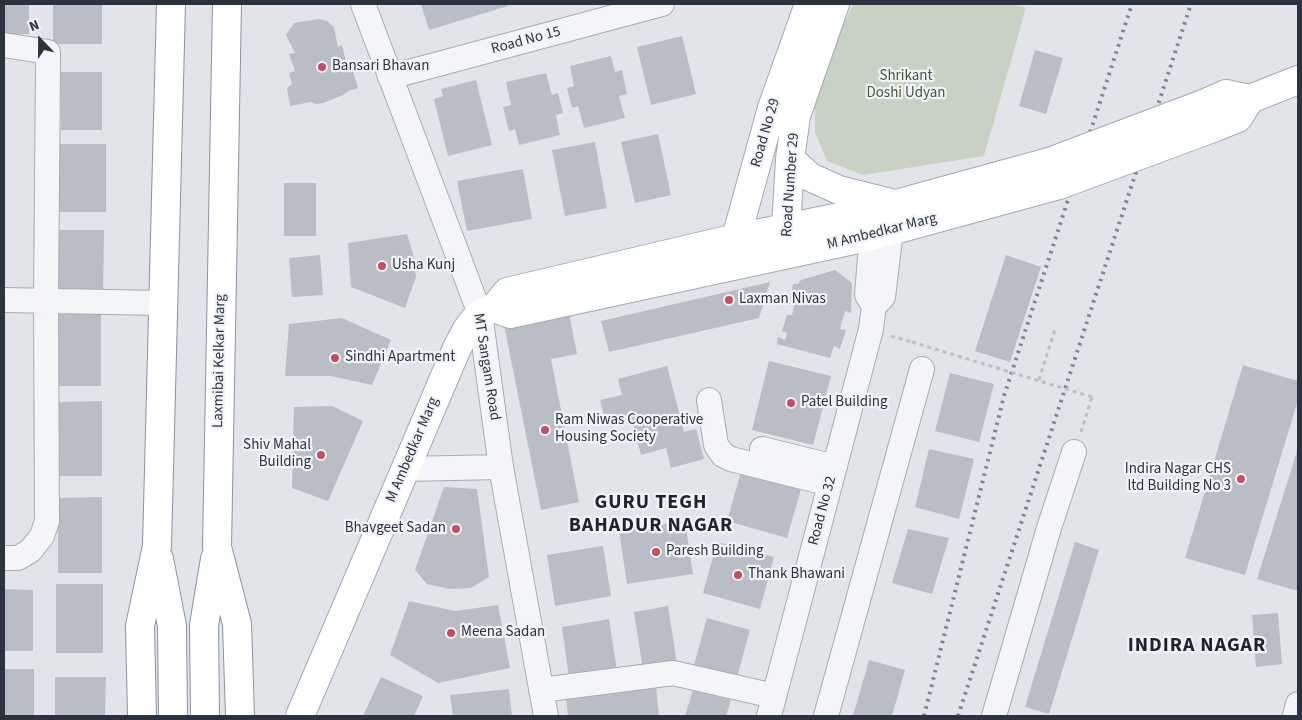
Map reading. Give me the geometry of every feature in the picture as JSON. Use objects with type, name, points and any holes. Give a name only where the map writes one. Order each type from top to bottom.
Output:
[{"type":"main road","points":[[142,716],[140,626],[157,546],[171,4]]},
{"type":"main road","name":"Laxmibai Kelkar Marg","points":[[227,4],[217,547],[237,624],[240,716]]},
{"type":"main road","name":"Road No 29","points":[[737,251],[772,108],[809,4]]},
{"type":"main road","name":"Road Number 29","points":[[787,241],[790,159],[796,116],[835,4]]},
{"type":"main road","name":"M Ambedkar Marg","points":[[300,716],[456,348],[467,328],[507,292],[737,251],[883,220],[1054,174],[1208,116],[1226,94],[1250,99],[1298,80]]},
{"type":"main road","points":[[790,159],[810,177],[840,190],[883,220]]},
{"type":"main road","points":[[157,546],[172,626],[173,716]]},
{"type":"main road","points":[[205,716],[204,625],[217,547]]},
{"type":"street","name":"MT Sangam Road","points":[[363,4],[390,77],[487,311],[501,466],[546,716]]},
{"type":"street","name":"Road No 15","points":[[390,77],[662,4]]},
{"type":"street","points":[[4,45],[48,52],[47,521],[42,536],[30,551],[18,558],[4,558]]},
{"type":"street","name":"Road No 32","points":[[772,706],[871,330],[874,306],[883,297],[883,220]]},
{"type":"street","points":[[4,300],[164,303]]},
{"type":"street","points":[[826,716],[922,370]]},
{"type":"street","points":[[709,400],[716,445],[723,455],[739,461],[831,481]]},
{"type":"street","points":[[762,449],[831,481]]},
{"type":"street","points":[[994,716],[1049,528],[1074,452]]},
{"type":"street","points":[[404,469],[501,466]]},
{"type":"street","points":[[754,474],[831,481]]},
{"type":"street","points":[[541,690],[673,673],[772,706]]},
{"type":"street","points":[[1294,716],[1298,704]]},
{"type":"path","points":[[1039,380],[1055,330]]},
{"type":"path","points":[[912,342],[1092,397],[1074,452]]},
{"type":"green space","name":"Shrikant Doshi Udyan","points":[[853,4],[1011,4],[1026,8],[984,156],[863,175],[827,161],[815,132],[815,87]]},
{"type":"building","points":[[4,4],[29,4],[29,34],[4,34]]},
{"type":"building","points":[[53,4],[102,4],[102,44],[53,44]]},
{"type":"building","points":[[421,4],[507,4],[508,6],[429,30]]},
{"type":"building","name":"Bansari Bhavan","points":[[319,19],[327,21],[334,27],[338,47],[342,45],[346,62],[350,61],[358,88],[323,103],[316,104],[311,102],[290,106],[287,88],[292,84],[289,73],[295,71],[289,54],[295,53],[286,35],[294,23]]},
{"type":"building","points":[[682,36],[696,94],[651,105],[637,47]]},
{"type":"building","points":[[1035,50],[1063,58],[1046,114],[1019,106]]},
{"type":"building","points":[[611,56],[615,72],[622,70],[627,94],[619,96],[625,118],[584,128],[578,106],[572,108],[567,88],[574,86],[570,66]]},
{"type":"building","points":[[61,72],[102,72],[102,130],[61,130]]},
{"type":"building","points":[[546,73],[552,95],[558,93],[563,113],[556,115],[560,135],[519,145],[515,129],[509,131],[503,107],[511,105],[506,82]]},
{"type":"building","points":[[476,80],[492,145],[448,156],[434,99],[443,96],[441,89]]},
{"type":"building","points":[[658,134],[671,195],[635,203],[621,142]]},
{"type":"building","points":[[595,142],[607,208],[565,216],[552,150]]},
{"type":"building","points":[[58,144],[106,144],[106,212],[58,212]]},
{"type":"building","points":[[523,169],[532,219],[467,231],[457,181]]},
{"type":"building","points":[[284,183],[316,183],[316,236],[284,236]]},
{"type":"building","points":[[58,230],[104,230],[103,296],[58,296]]},
{"type":"building","name":"Usha Kunj","points":[[407,234],[413,254],[416,277],[405,308],[351,287],[348,243]]},
{"type":"building","points":[[320,255],[323,295],[292,297],[289,258]]},
{"type":"building","points":[[1006,255],[1041,267],[1010,362],[975,351]]},
{"type":"building","points":[[835,270],[852,283],[851,313],[845,311],[840,329],[846,330],[840,349],[834,346],[830,358],[777,344],[778,337],[785,340],[787,333],[782,331],[787,315],[792,315],[795,301],[790,299],[793,284],[798,284],[801,280]]},
{"type":"building","name":"Laxman Nivas","points":[[770,282],[759,318],[609,352],[601,321]]},
{"type":"building","name":"Ram Niwas Cooperative Housing Society","points":[[569,313],[577,354],[551,359],[579,502],[541,510],[504,325]]},
{"type":"building","points":[[58,314],[101,314],[101,386],[58,386]]},
{"type":"building","name":"Sindhi Apartment","points":[[342,318],[391,340],[372,385],[331,376],[285,376],[289,324]]},
{"type":"building","name":"Patel Building","points":[[769,361],[831,376],[813,445],[752,430]]},
{"type":"building","name":"Indira Nagar CHS ltd Building No 3","points":[[1243,365],[1298,381],[1298,400],[1245,575],[1185,558]]},
{"type":"building","points":[[667,366],[684,432],[696,429],[704,459],[671,468],[666,448],[641,455],[632,420],[607,427],[600,400],[622,395],[618,379]]},
{"type":"building","points":[[950,373],[994,384],[979,442],[935,431]]},
{"type":"building","points":[[102,401],[102,476],[59,476],[59,402]]},
{"type":"building","name":"Shiv Mahal Building","points":[[332,406],[363,421],[328,501],[292,488],[294,407]]},
{"type":"building","points":[[1298,448],[1298,591],[1257,579]]},
{"type":"building","points":[[929,449],[974,459],[959,519],[915,507]]},
{"type":"building","points":[[741,472],[801,489],[787,538],[727,521]]},
{"type":"building","name":"Bhavgeet Sadan","points":[[444,487],[477,489],[489,577],[471,588],[450,589],[427,584],[415,570]]},
{"type":"building","points":[[102,497],[102,573],[58,573],[58,498]]},
{"type":"building","name":"Paresh Building","points":[[685,521],[693,574],[627,584],[619,531]]},
{"type":"building","points":[[908,529],[949,538],[932,594],[892,583]]},
{"type":"building","name":"Thank Bhawani","points":[[717,542],[774,557],[760,609],[703,593]]},
{"type":"building","points":[[1075,542],[1099,550],[1049,714],[1025,707]]},
{"type":"building","points":[[603,546],[611,596],[555,606],[547,555]]},
{"type":"building","points":[[56,584],[103,584],[103,653],[56,653]]},
{"type":"building","points":[[4,589],[33,590],[33,651],[4,651]]},
{"type":"building","name":"Meena Sadan","points":[[409,601],[455,611],[498,605],[510,668],[438,683],[390,655]]},
{"type":"building","points":[[668,606],[677,664],[643,670],[634,612]]},
{"type":"building","points":[[1278,613],[1282,664],[1256,667],[1252,615]]},
{"type":"building","points":[[707,618],[750,630],[737,677],[694,665]]},
{"type":"building","points":[[609,619],[617,671],[569,678],[562,627]]},
{"type":"building","points":[[869,660],[905,670],[892,716],[853,716]]},
{"type":"building","points":[[4,669],[34,669],[34,716],[4,716]]},
{"type":"building","points":[[55,677],[106,677],[105,716],[55,716]]},
{"type":"building","points":[[381,677],[423,696],[414,716],[363,716]]},
{"type":"building","points":[[656,687],[659,716],[568,716],[566,698]]},
{"type":"building","points":[[509,689],[512,716],[453,716],[450,695]]},
{"type":"building","points":[[693,690],[731,700],[726,716],[685,716]]},
{"type":"railway","points":[[924,716],[1004,396],[1132,4]]},
{"type":"railway","points":[[958,716],[1191,4]]},
{"type":"place","name":"Bansari Bhavan","points":[[322,67]]},
{"type":"place","name":"Usha Kunj","points":[[382,266]]},
{"type":"place","name":"Laxman Nivas","points":[[729,300]]},
{"type":"place","name":"Sindhi Apartment","points":[[335,358]]},
{"type":"place","name":"Patel Building","points":[[791,403]]},
{"type":"place","name":"Ram Niwas Cooperative Housing Society","points":[[545,430]]},
{"type":"place","name":"Shiv Mahal Building","points":[[321,455]]},
{"type":"place","name":"Indira Nagar CHS ltd Building No 3","points":[[1241,479]]},
{"type":"place","name":"Bhavgeet Sadan","points":[[456,529]]},
{"type":"place","name":"Paresh Building","points":[[656,552]]},
{"type":"place","name":"Thank Bhawani","points":[[738,575]]},
{"type":"place","name":"Meena Sadan","points":[[451,633]]},
{"type":"district","name":"GURU TEGH BAHADUR NAGAR","points":[[651,516]]},
{"type":"district","name":"INDIRA NAGAR","points":[[1197,647]]}]
